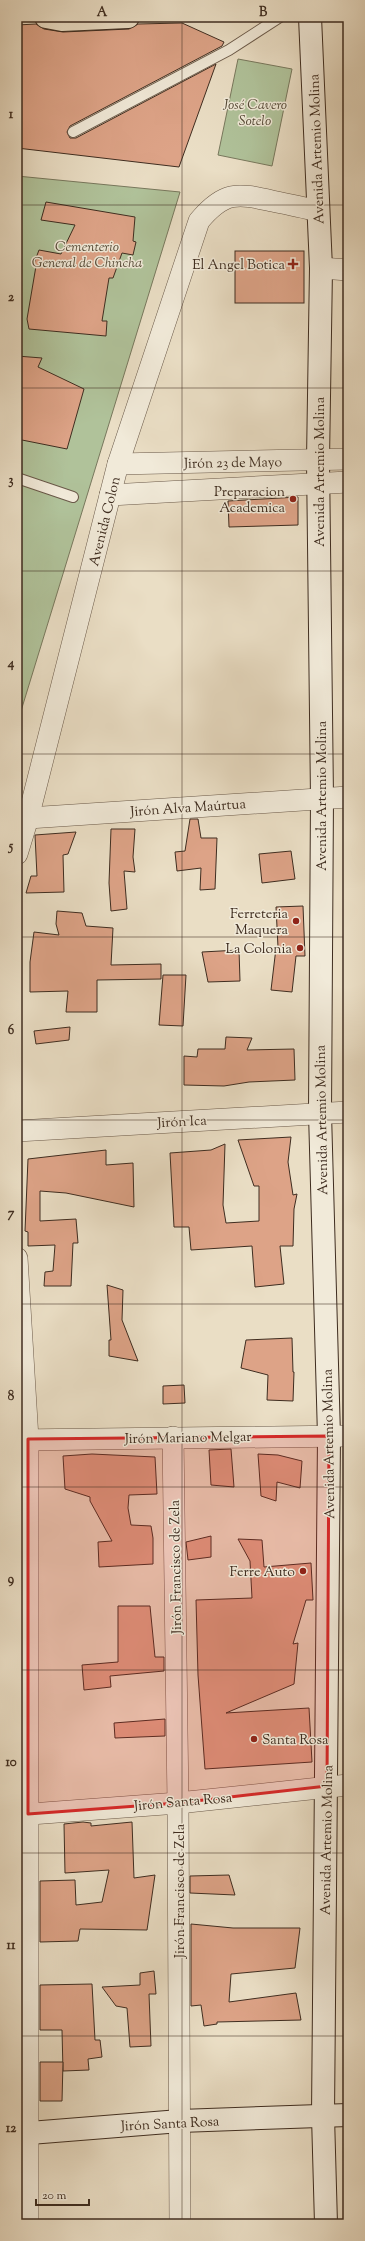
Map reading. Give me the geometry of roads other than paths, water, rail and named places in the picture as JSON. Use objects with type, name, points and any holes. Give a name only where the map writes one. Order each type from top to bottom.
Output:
[{"type":"highway","points":[[46,17],[62,20],[128,17]]},
{"type":"street","name":"Avenida Artemio Molina","points":[[310,17],[318,211],[322,268],[318,460],[322,798],[320,1113],[338,1436],[337,1786],[323,2116],[326,2224]]},
{"type":"street","name":"Avenida Colon","points":[[17,854],[28,818],[118,464],[199,221],[209,209],[219,201],[244,194],[318,211]]},
{"type":"street","points":[[322,268],[348,270]]},
{"type":"street","name":"Jirón 23 de Mayo","points":[[118,464],[348,459]]},
{"type":"street","name":"Jirón 23 de Mayo","points":[[110,495],[348,482]]},
{"type":"street","name":"Jirón Alva Maúrtua","points":[[28,818],[348,797]]},
{"type":"street","name":"Jirón Ica","points":[[17,1131],[348,1112]]},
{"type":"street","points":[[17,1258],[22,1439],[22,2133],[28,2224]]},
{"type":"street","name":"Jirón Mariano Melgar","points":[[22,1439],[338,1436]]},
{"type":"street","name":"Jirón Francisco de Zela","points":[[173,1438],[178,1802],[180,2224]]},
{"type":"street","name":"Jirón Santa Rosa","points":[[22,1814],[178,1802],[337,1786]]},
{"type":"street","name":"Jirón Santa Rosa","points":[[22,2133],[180,2121],[348,2115]]},
{"type":"lane","points":[[73,132],[229,50],[280,17]]},
{"type":"lane","points":[[17,478],[72,497]]},
{"type":"place","name":"El Angel Botica","points":[[293,264]]},
{"type":"place","name":"Preparacion Academica","points":[[293,499]]},
{"type":"place","name":"Ferreteria Maquera","points":[[296,921]]},
{"type":"place","name":"La Colonia","points":[[300,948]]},
{"type":"place","name":"Ferre Auto","points":[[303,1571]]},
{"type":"place","name":"Santa Rosa","points":[[254,1739]]},
{"type":"park label","name":"José Cavero Sotelo","points":[[255,112]]},
{"type":"park label","name":"Cementerio General de Chincha","points":[[87,254]]}]
